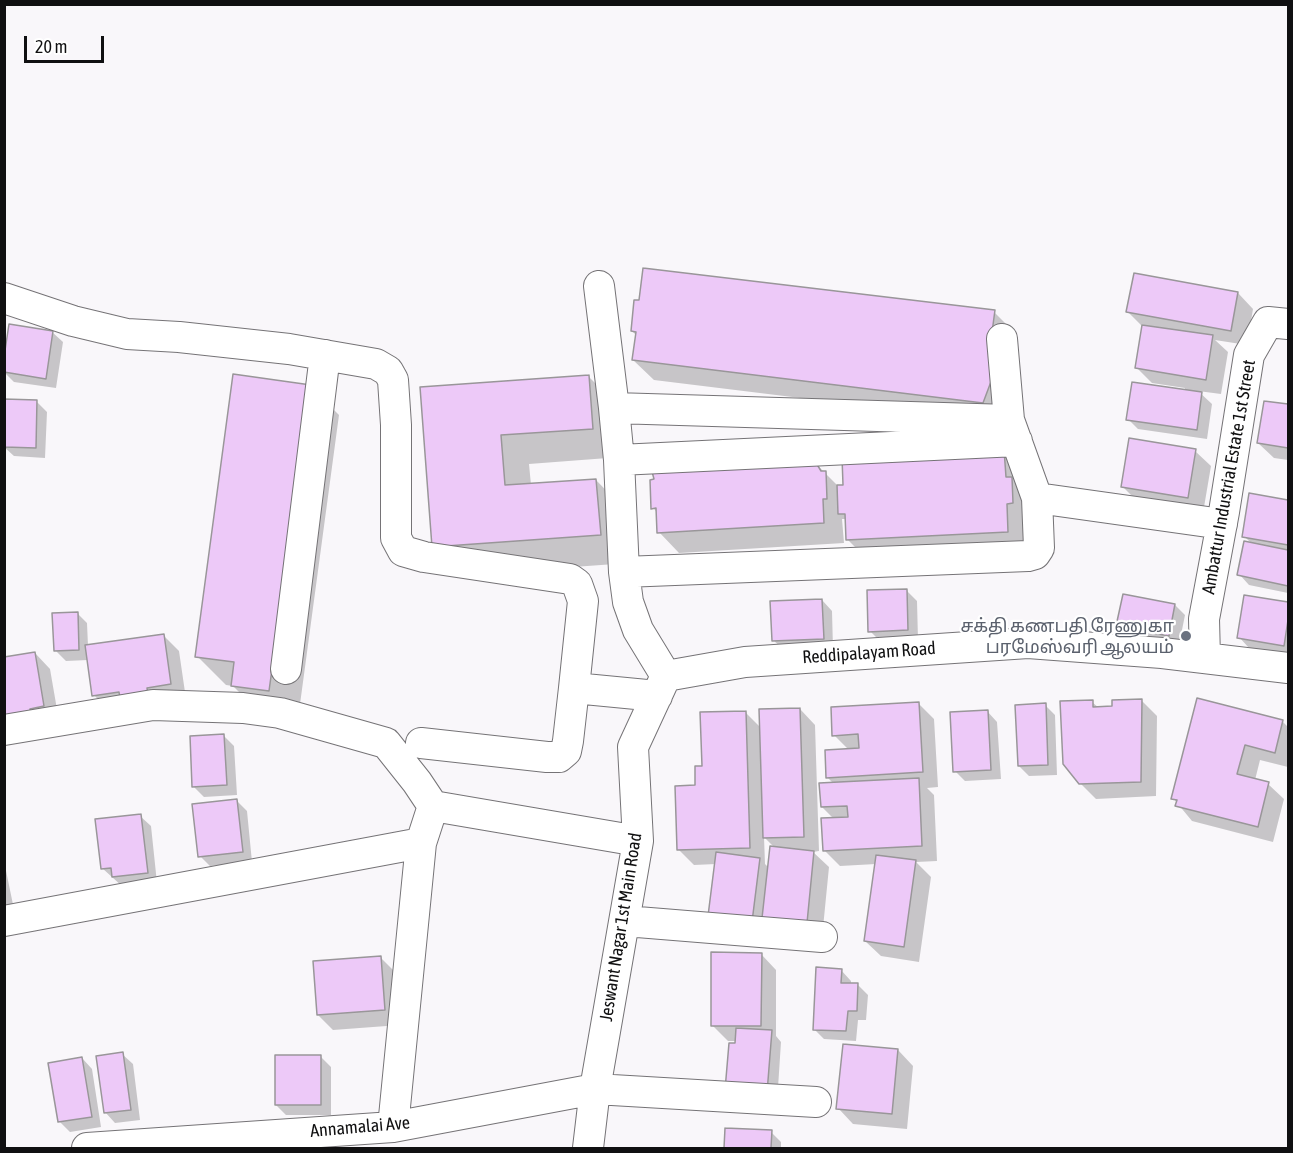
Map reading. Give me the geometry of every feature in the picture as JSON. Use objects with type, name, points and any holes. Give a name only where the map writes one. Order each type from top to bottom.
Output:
[{"type":"street","points":[[599,286],[619,460],[627,602],[661,686]]},
{"type":"street","points":[[4,298],[73,321],[127,334],[289,349],[376,364],[388,371],[393,380],[396,425],[396,538],[404,551],[570,579],[577,584],[583,601],[566,751],[559,757],[547,757],[421,743]]},
{"type":"street","name":"Ambattur Industrial Estate 1st Street","points":[[1205,658],[1204,619],[1250,355],[1268,322],[1288,324]]},
{"type":"street","points":[[624,572],[1035,554],[1039,548],[1037,498],[1013,430],[1002,339]]},
{"type":"street","points":[[286,669],[325,355]]},
{"type":"street","points":[[614,408],[1013,430]]},
{"type":"street","points":[[619,460],[1013,430]]},
{"type":"street","points":[[1037,498],[1222,524]]},
{"type":"street","name":"Reddipalayam Road","points":[[574,688],[661,686],[745,662],[1028,643],[1162,653],[1288,668]]},
{"type":"street","name":"Jeswant Nagar 1st Main Road","points":[[588,1149],[595,1089],[638,841],[633,747],[661,686]]},
{"type":"street","points":[[4,730],[153,705],[234,708],[280,713],[386,743],[433,806],[638,841]]},
{"type":"street","points":[[393,1127],[422,843],[433,806]]},
{"type":"street","points":[[4,921],[422,843]]},
{"type":"street","points":[[624,921],[822,937]]},
{"type":"street","name":"Annamalai Ave","points":[[87,1149],[393,1127],[595,1089],[816,1102]]},
{"type":"building","points":[[643,268],[995,310],[991,340],[995,371],[983,403],[632,360],[636,332],[631,331],[634,300],[639,300]]},
{"type":"building","points":[[1134,273],[1238,292],[1231,331],[1126,312]]},
{"type":"building","points":[[9,324],[53,331],[46,379],[4,372]]},
{"type":"building","points":[[1142,325],[1213,335],[1206,380],[1135,368]]},
{"type":"building","points":[[233,374],[311,385],[269,691],[231,686],[234,662],[195,657]]},
{"type":"building","points":[[589,375],[593,429],[501,435],[505,485],[596,479],[601,535],[432,547],[420,387]]},
{"type":"building","points":[[1132,382],[1202,392],[1197,430],[1126,420]]},
{"type":"building","points":[[4,399],[37,400],[36,448],[4,447]]},
{"type":"building","points":[[1264,401],[1288,404],[1288,448],[1257,443]]},
{"type":"building","points":[[1129,438],[1196,449],[1188,498],[1121,487]]},
{"type":"building","points":[[1004,449],[1006,477],[1012,477],[1013,503],[1007,504],[1008,532],[846,540],[845,514],[838,514],[837,485],[843,485],[842,457]]},
{"type":"building","points":[[815,461],[821,471],[826,471],[827,499],[823,499],[824,523],[657,533],[656,508],[651,509],[650,480],[654,479],[651,468]]},
{"type":"building","points":[[1249,493],[1288,500],[1288,545],[1242,537]]},
{"type":"building","points":[[1244,541],[1288,550],[1288,586],[1237,575]]},
{"type":"building","points":[[907,589],[908,630],[868,632],[867,590]]},
{"type":"building","points":[[1123,594],[1175,604],[1169,636],[1116,626]]},
{"type":"building","points":[[1244,595],[1288,602],[1284,646],[1237,638]]},
{"type":"building","points":[[822,599],[824,639],[772,641],[770,601]]},
{"type":"building","points":[[78,612],[79,650],[54,651],[52,613]]},
{"type":"building","points":[[164,634],[171,684],[147,688],[149,699],[121,704],[119,692],[92,696],[85,645]]},
{"type":"building","points":[[35,652],[44,706],[30,709],[31,717],[7,721],[4,709],[4,657]]},
{"type":"building","points":[[1197,698],[1283,720],[1275,753],[1245,745],[1237,774],[1269,782],[1258,827],[1175,806],[1177,800],[1171,799]]},
{"type":"building","points":[[1142,699],[1141,782],[1079,784],[1063,764],[1060,701],[1093,700],[1093,707],[1112,706],[1112,700]]},
{"type":"building","points":[[919,702],[923,772],[826,778],[825,750],[859,748],[858,734],[832,736],[831,707]]},
{"type":"building","points":[[1046,703],[1048,765],[1018,766],[1015,705]]},
{"type":"building","points":[[800,708],[804,837],[763,838],[759,709]]},
{"type":"building","points":[[988,710],[991,770],[953,772],[950,712]]},
{"type":"building","points":[[746,711],[750,848],[677,850],[675,786],[695,785],[695,766],[702,766],[700,712]]},
{"type":"building","points":[[224,734],[227,785],[192,787],[190,736]]},
{"type":"building","points":[[919,778],[922,846],[823,851],[821,818],[848,817],[847,806],[821,807],[819,783]]},
{"type":"building","points":[[237,799],[243,852],[198,857],[192,804]]},
{"type":"building","points":[[141,814],[148,873],[112,877],[111,868],[101,869],[95,819]]},
{"type":"building","points":[[770,846],[814,851],[807,923],[762,918]]},
{"type":"building","points":[[716,852],[760,858],[751,930],[707,924]]},
{"type":"building","points":[[876,855],[916,860],[904,947],[864,941]]},
{"type":"building","points":[[711,952],[762,953],[761,1026],[711,1026]]},
{"type":"building","points":[[381,956],[385,1010],[317,1015],[313,961]]},
{"type":"building","points":[[816,967],[842,969],[841,983],[858,983],[857,1011],[848,1011],[846,1031],[813,1030]]},
{"type":"building","points":[[736,1028],[772,1030],[767,1093],[725,1090],[729,1043],[735,1043]]},
{"type":"building","points":[[843,1044],[898,1049],[892,1114],[836,1109]]},
{"type":"building","points":[[123,1052],[131,1110],[104,1113],[96,1056]]},
{"type":"building","points":[[275,1055],[321,1055],[321,1105],[275,1105]]},
{"type":"building","points":[[82,1057],[92,1117],[58,1122],[48,1063]]},
{"type":"building","points":[[725,1128],[772,1130],[771,1148],[724,1148]]},
{"type":"place","name":"சக்தி கணபதி ரேணுகா பரமேஸ்வரி ஆலயம்","points":[[1186,636]]}]
